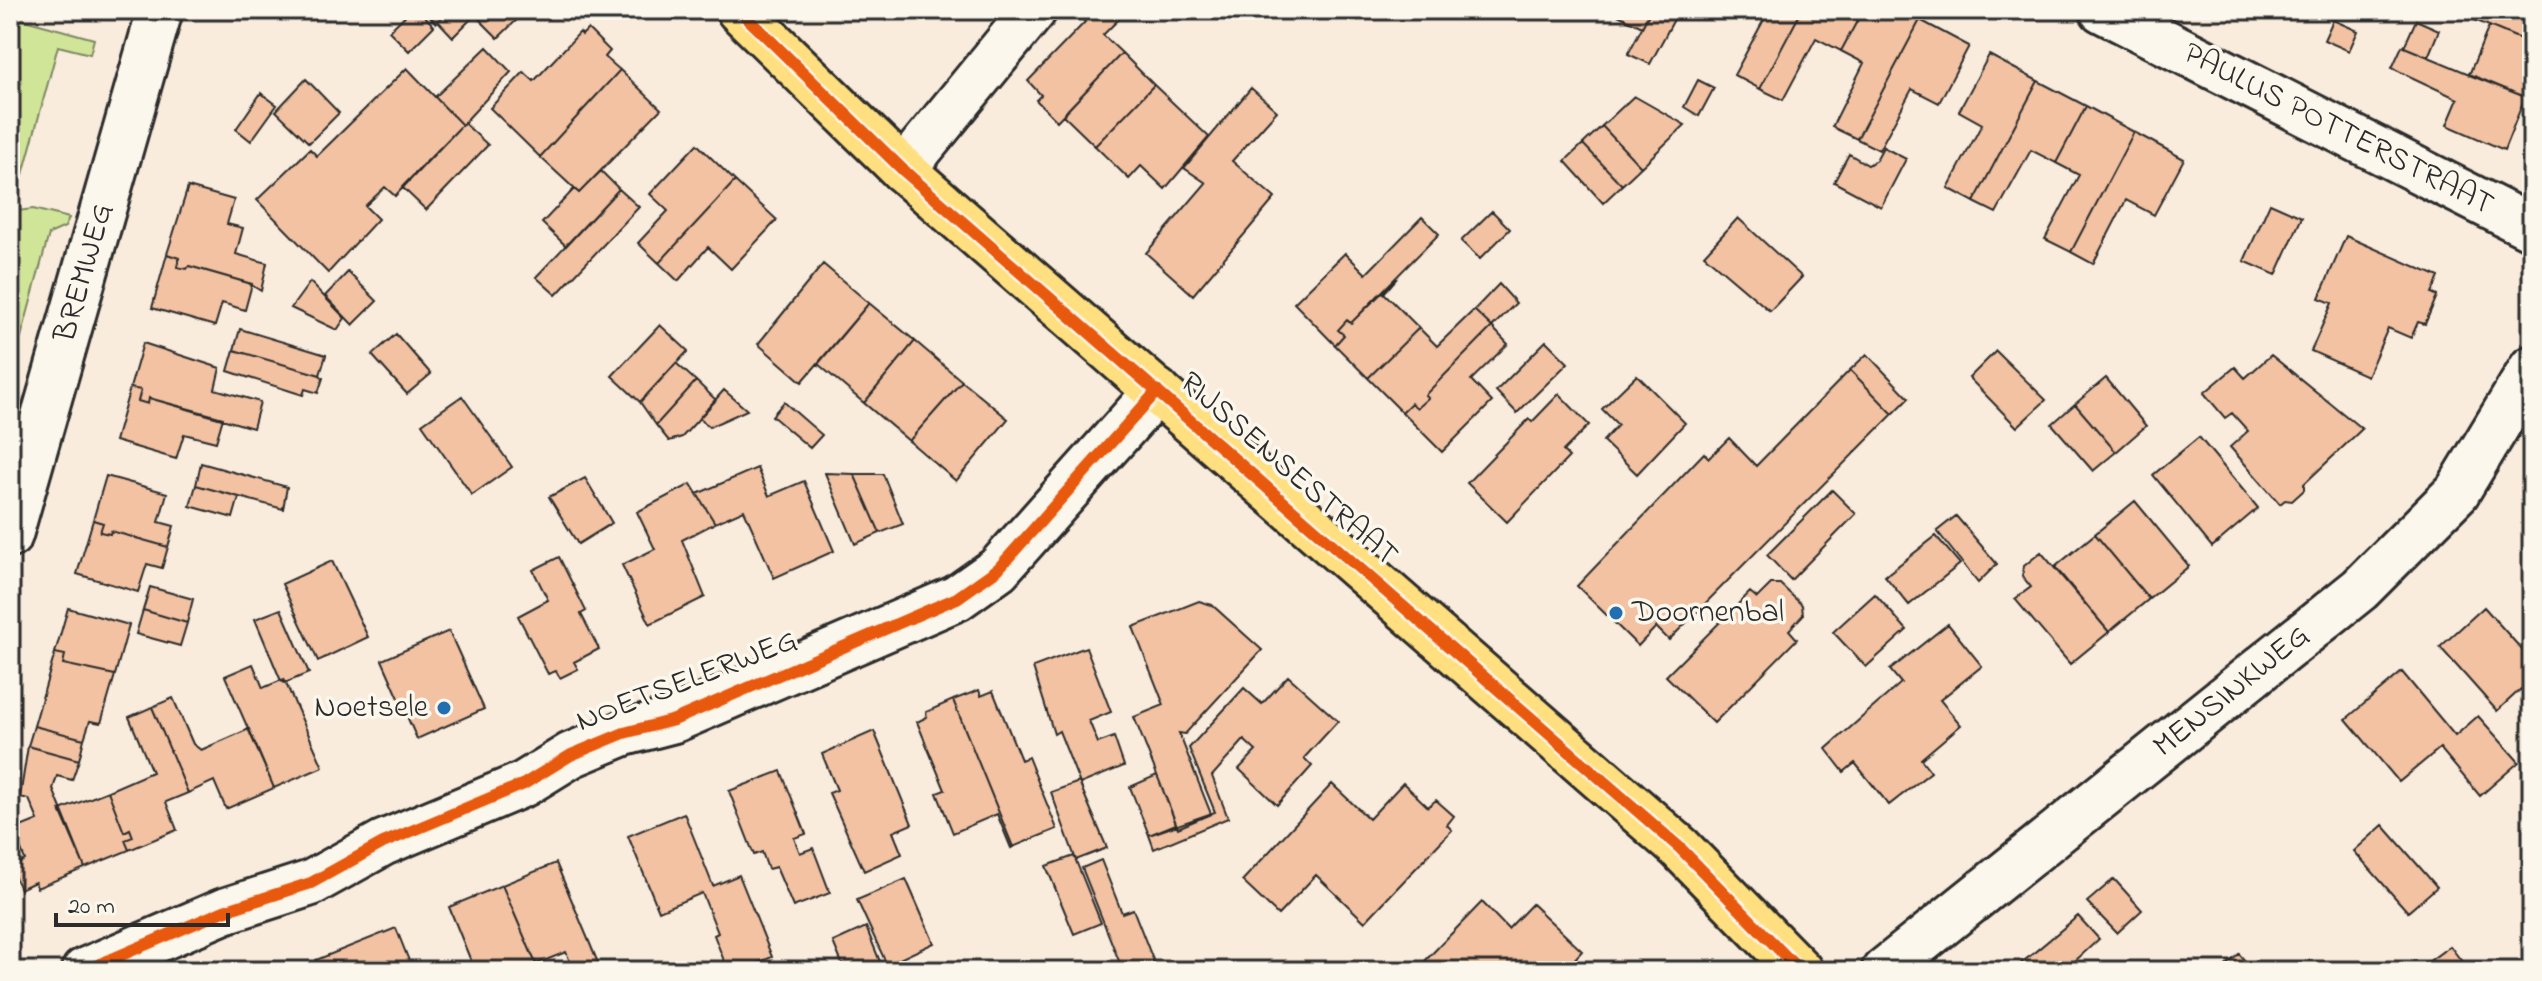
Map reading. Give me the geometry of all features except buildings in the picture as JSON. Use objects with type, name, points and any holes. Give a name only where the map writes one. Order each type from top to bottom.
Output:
[{"type":"main road","name":"RIJSSENSESTRAAT","points":[[739,10],[903,170],[1680,848],[1800,971]]},
{"type":"street","name":"BREMWEG","points":[[10,535],[160,10]]},
{"type":"street","points":[[903,170],[1034,10]]},
{"type":"street","name":"PAULUS POTTERSTRAAT","points":[[2102,10],[2532,228]]},
{"type":"street","name":"MENSINKWEG","points":[[1884,971],[2360,589],[2457,492],[2532,368]]},
{"type":"street","name":"NOETSELERWEG","points":[[84,971],[224,911],[311,883],[383,843],[524,784],[571,755],[624,733],[674,720],[957,598],[982,583],[1013,553],[1157,391]]},
{"type":"green space","points":[[10,16],[94,39],[90,54],[58,46],[22,178],[10,180]]},
{"type":"green space","points":[[33,209],[69,218],[65,227],[49,234],[17,352],[10,352],[10,212]]},
{"type":"cycle path","points":[[739,10],[903,170],[1680,848],[1800,971]]},
{"type":"cycle path","points":[[84,971],[224,911],[311,883],[383,843],[524,784],[571,755],[624,733],[674,720],[957,598],[998,569],[1157,391]]},
{"type":"place","name":"Doornenbal","points":[[1616,613]]},
{"type":"place","name":"Noetsele","points":[[444,708]]}]
